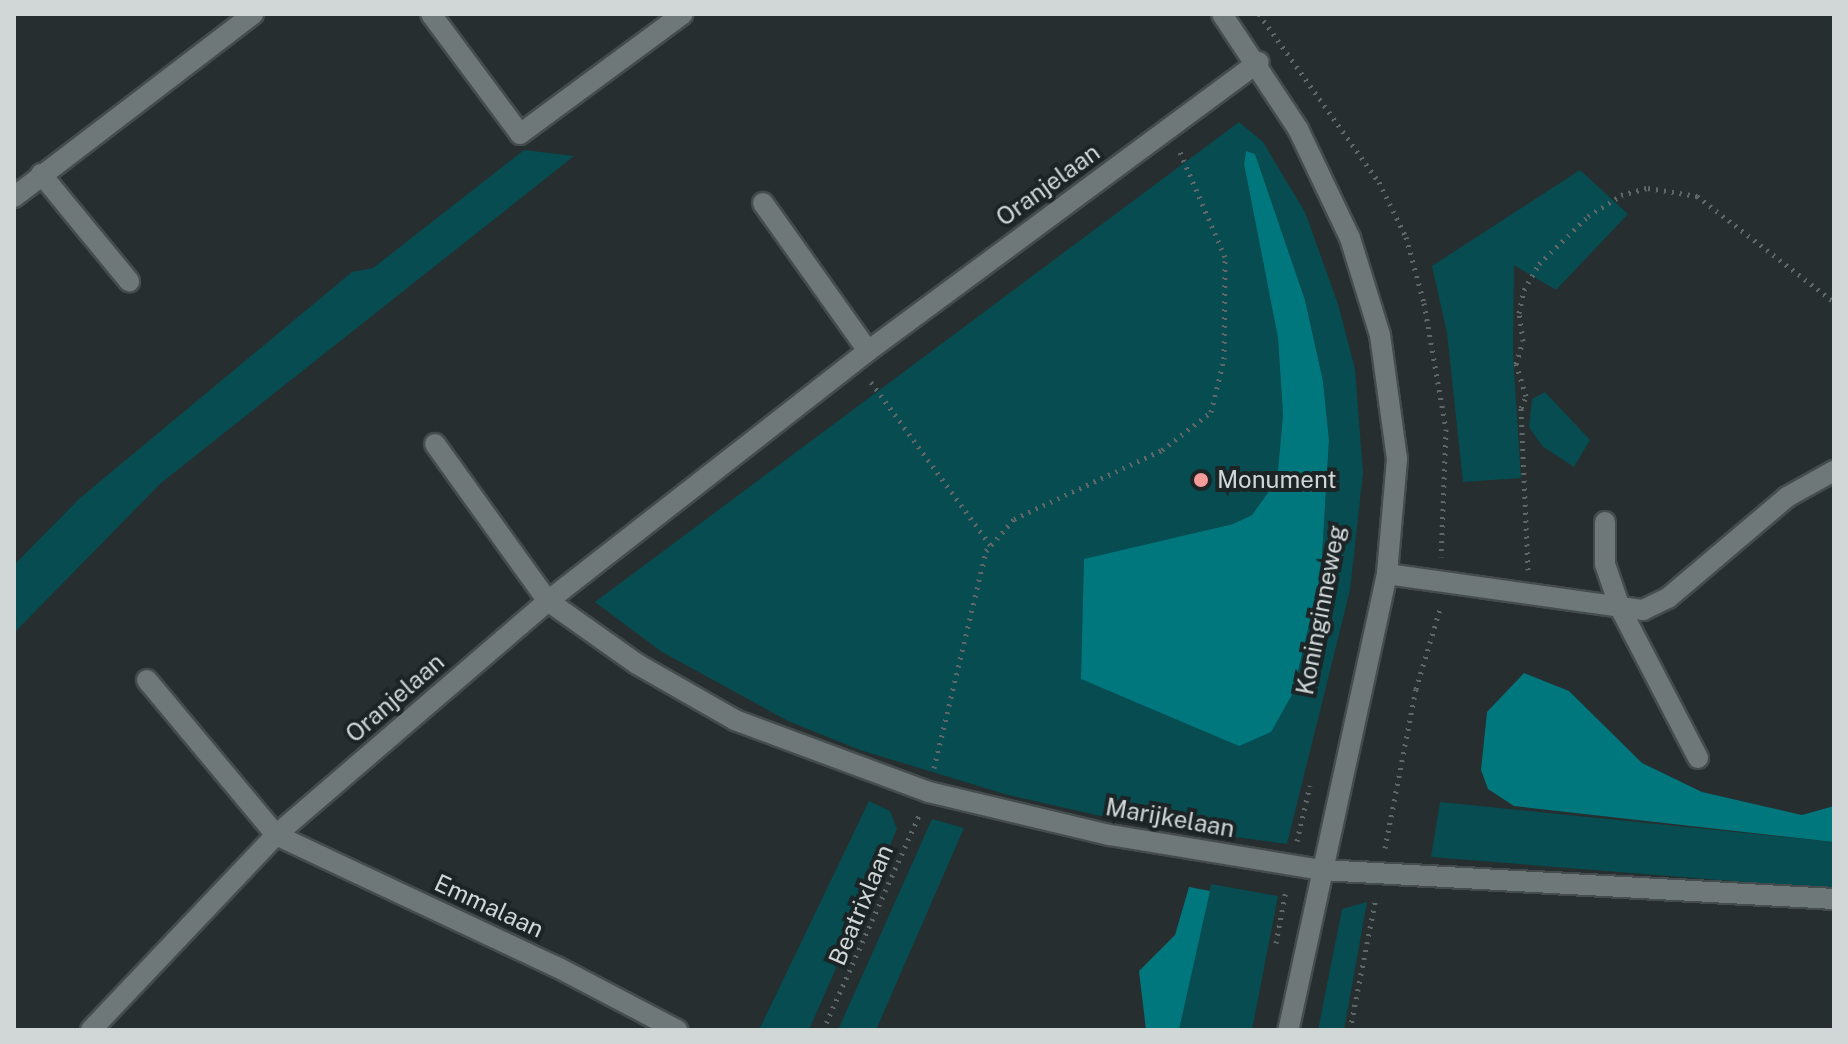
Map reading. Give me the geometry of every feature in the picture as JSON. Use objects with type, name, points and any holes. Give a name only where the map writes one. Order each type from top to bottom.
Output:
[{"type":"street","points":[[14,197],[253,14]]},
{"type":"street","points":[[431,14],[520,134],[683,14]]},
{"type":"street","points":[[1222,14],[1259,62],[1329,186],[1380,335],[1397,459],[1387,574],[1288,1030]]},
{"type":"street","name":"Oranjelaan","points":[[91,1030],[276,835],[548,601],[862,355],[1259,62]]},
{"type":"street","points":[[41,174],[129,281]]},
{"type":"street","points":[[763,203],[862,355]]},
{"type":"street","points":[[435,444],[548,601]]},
{"type":"street","points":[[1387,574],[1620,608],[1658,605],[1787,497],[1834,471]]},
{"type":"street","points":[[1605,522],[1605,564],[1620,608],[1698,758]]},
{"type":"street","name":"Marijkelaan","points":[[548,601],[637,664],[735,720],[929,792],[1110,835],[1322,870],[1834,899]]},
{"type":"street","points":[[147,680],[276,835]]},
{"type":"street","name":"Emmalaan","points":[[276,835],[557,967],[677,1030]]},
{"type":"path","points":[[862,355],[991,546],[1014,519],[1162,450],[1211,412],[1224,359],[1225,257],[1203,196],[1168,129]]},
{"type":"path","points":[[1528,595],[1521,408],[1526,396],[1516,364],[1523,341],[1519,313],[1524,290],[1554,249],[1588,216],[1621,195],[1648,188],[1675,189],[1722,212],[1834,302]]},
{"type":"path","name":"Beatrixlaan","points":[[823,1030],[929,792],[959,652],[991,546]]},
{"type":"path","points":[[1274,955],[1291,865],[1314,772]]},
{"type":"shaded area","points":[[1239,122],[1263,142],[1305,212],[1338,304],[1355,369],[1363,473],[1350,590],[1287,844],[1127,822],[1008,795],[860,750],[788,721],[662,652],[595,602]],"holes":[[[1246,151],[1255,154],[1305,300],[1323,381],[1329,440],[1321,573],[1293,693],[1084,560],[1233,524],[1252,515],[1277,480],[1283,415],[1278,338],[1244,164]]]},
{"type":"shaded area","points":[[524,150],[574,156],[161,483],[14,633],[14,565],[80,498],[352,272],[373,268]]},
{"type":"shaded area","points":[[1246,151],[1255,154],[1305,300],[1323,381],[1329,440],[1321,573],[1293,693],[1271,732],[1239,746],[1081,679],[1084,559],[1233,524],[1252,515],[1277,480],[1283,415],[1278,338],[1244,164]]},
{"type":"shaded area","points":[[1580,170],[1628,214],[1556,290],[1514,265],[1513,355],[1521,478],[1463,482],[1447,333],[1432,266]]},
{"type":"shaded area","points":[[1545,392],[1590,440],[1574,467],[1542,446],[1529,427],[1532,399]]},
{"type":"shaded area","points":[[1524,673],[1569,691],[1642,763],[1702,792],[1802,815],[1834,806],[1834,842],[1514,806],[1488,789],[1481,770],[1487,712]]},
{"type":"shaded area","points":[[869,801],[890,811],[897,829],[809,1030],[759,1030]]},
{"type":"shaded area","points":[[1440,802],[1834,842],[1834,889],[1431,857]]},
{"type":"shaded area","points":[[932,819],[964,828],[876,1030],[838,1030]]},
{"type":"shaded area","points":[[1211,884],[1278,896],[1252,1030],[1179,1030]]},
{"type":"shaded area","points":[[1189,887],[1210,891],[1179,1030],[1146,1030],[1139,971],[1175,935]]},
{"type":"shaded area","points":[[1367,902],[1344,1030],[1318,1030],[1342,909]]},
{"type":"place","name":"Monument","points":[[1201,480]]}]
